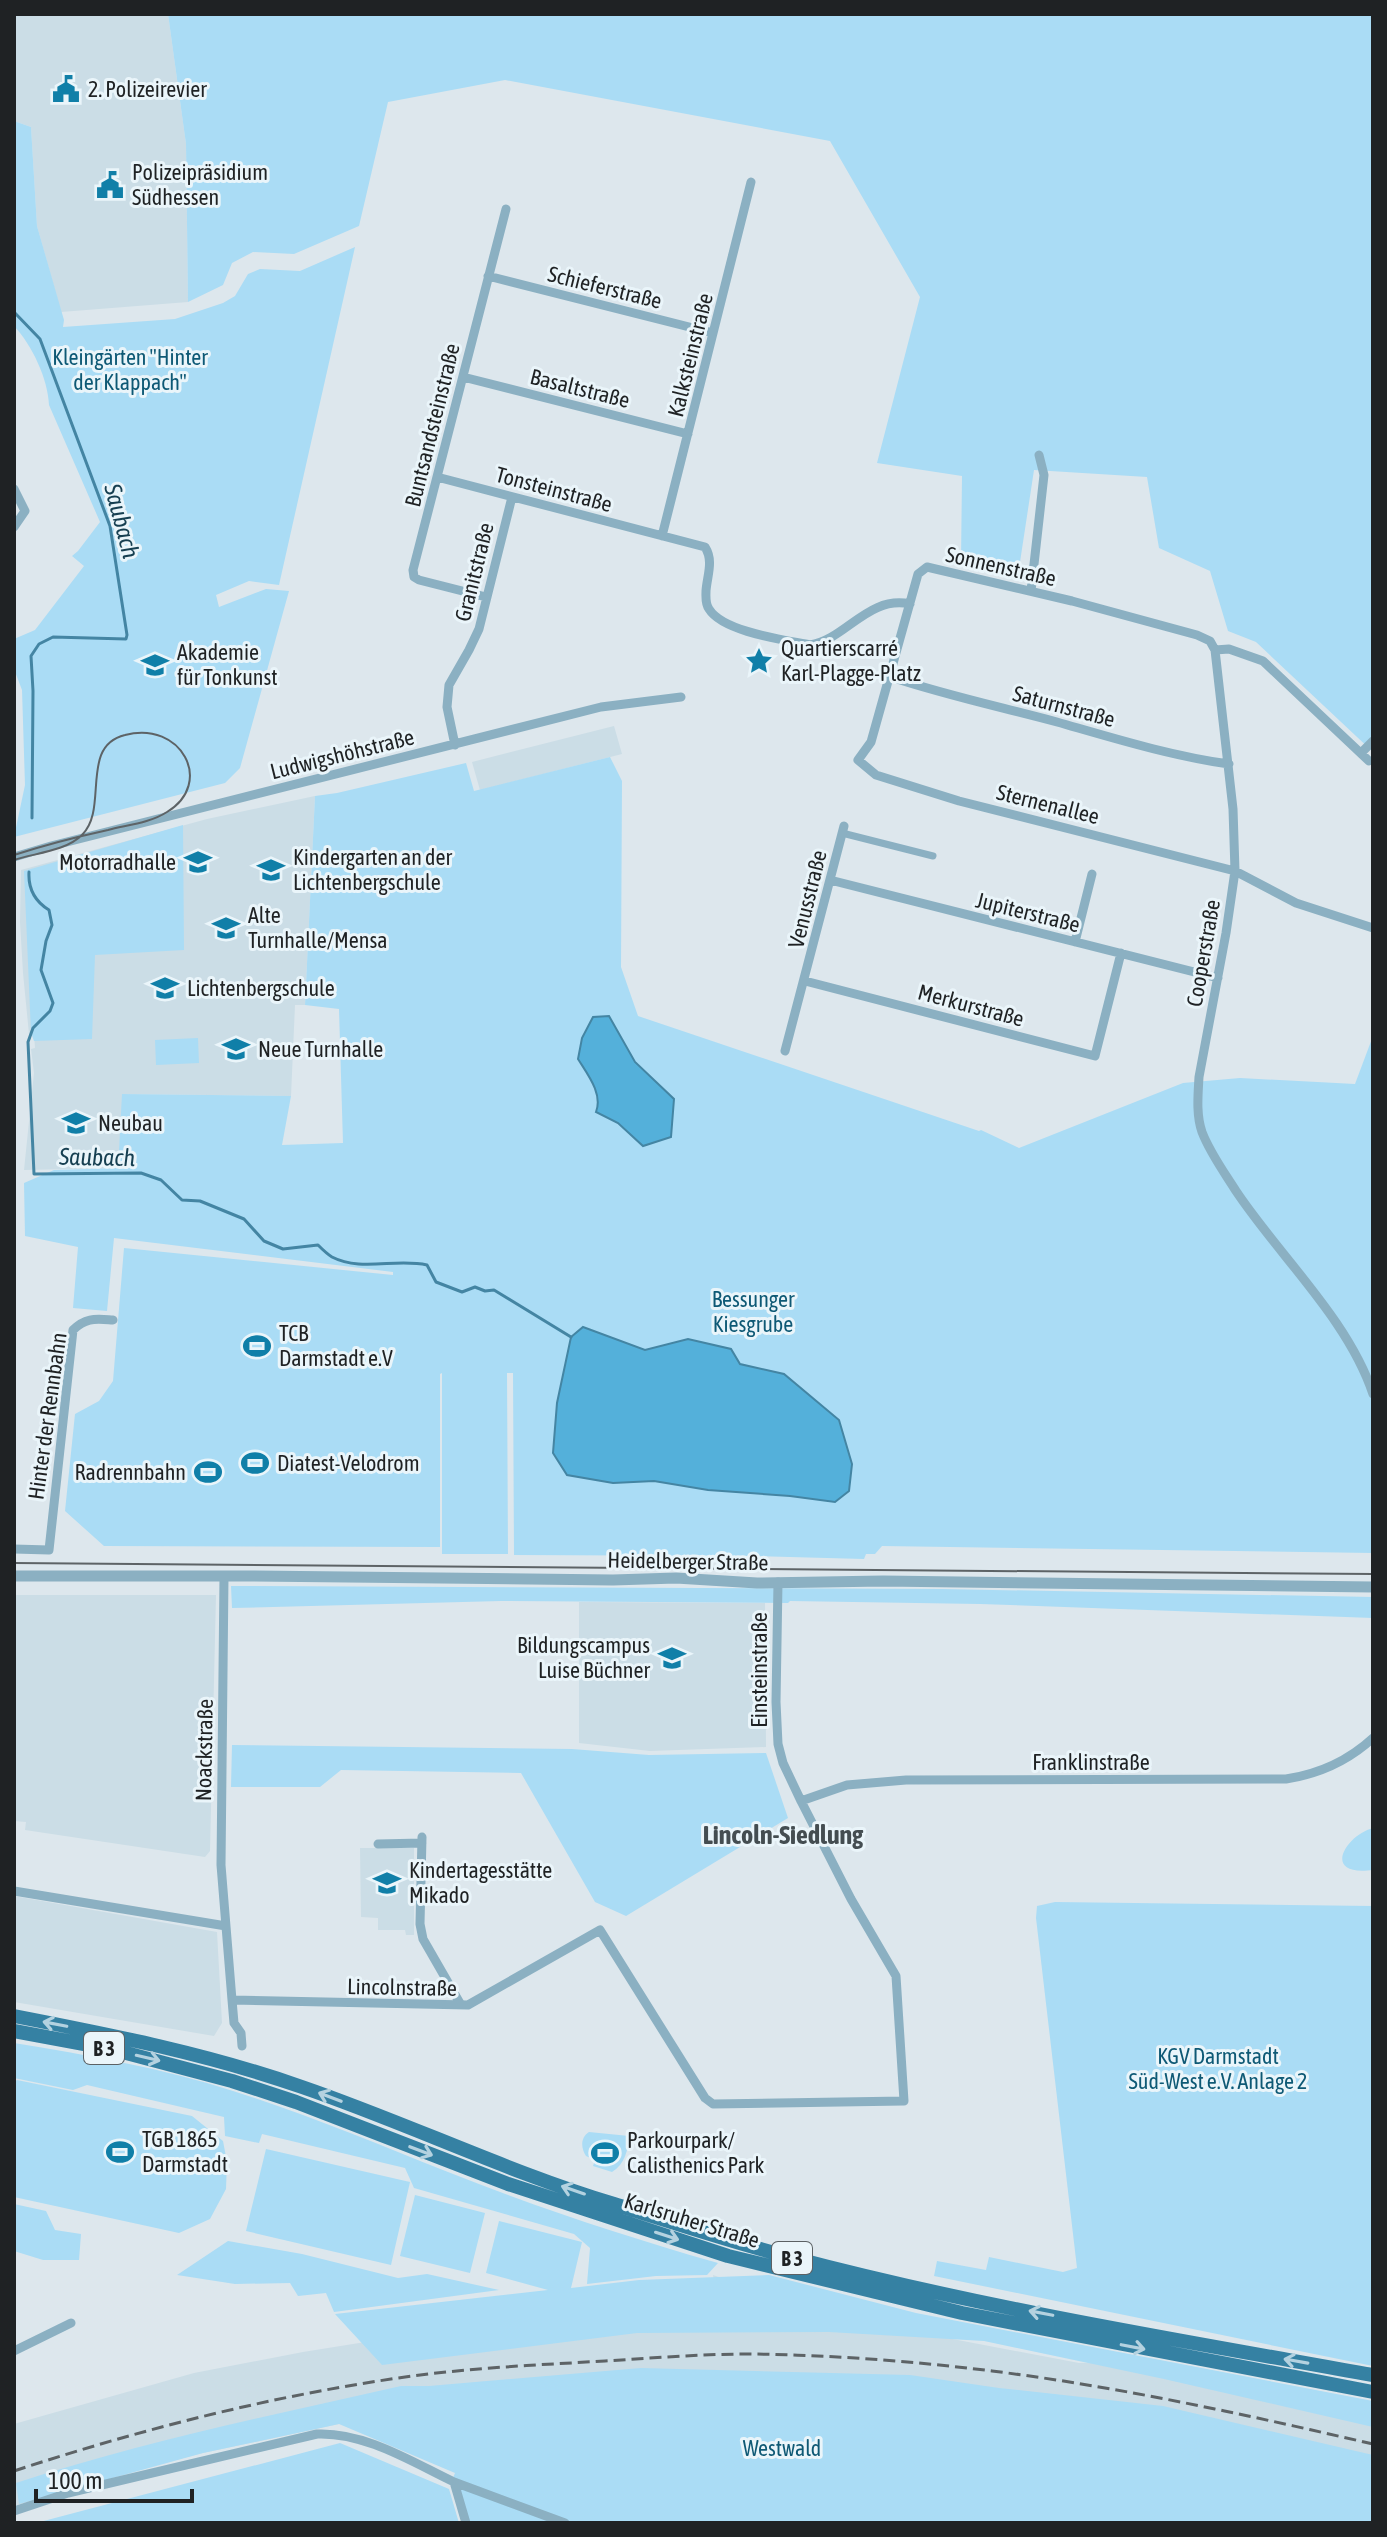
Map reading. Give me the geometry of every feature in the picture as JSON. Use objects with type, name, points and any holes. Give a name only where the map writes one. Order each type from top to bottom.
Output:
[{"type":"main road","name":"Karlsruher Straße","points":[[14,2016],[152,2043],[243,2068],[325,2095],[508,2168],[608,2203],[789,2257],[1026,2310],[1373,2375]]},
{"type":"main road","name":"Karlsruher Straße","points":[[14,2031],[111,2049],[232,2081],[296,2102],[508,2184],[759,2264],[962,2313],[1373,2392]]},
{"type":"street","name":"Kalksteinstraße","points":[[662,536],[751,182]]},
{"type":"street","name":"Buntsandsteinstraße","points":[[486,597],[414,577],[413,570],[506,209]]},
{"type":"street","name":"Schieferstraße","points":[[488,276],[713,333]]},
{"type":"street","name":"Basaltstraße","points":[[463,377],[688,434]]},
{"type":"street","points":[[1031,591],[1044,475],[1039,455]]},
{"type":"street","name":"Tonsteinstraße","points":[[437,477],[705,547],[710,561],[706,588],[709,610],[738,628],[810,645],[820,643],[858,617],[882,606],[901,602],[910,604]]},
{"type":"street","points":[[14,489],[25,511],[14,527]]},
{"type":"street","name":"Granitstraße","points":[[455,745],[447,707],[449,685],[474,641],[512,497]]},
{"type":"street","name":"Sonnenstraße","points":[[858,760],[871,742],[918,574],[927,567],[1197,635],[1210,641],[1215,650]]},
{"type":"street","points":[[1215,650],[1229,649],[1263,661],[1369,761]]},
{"type":"street","name":"Cooperstraße","points":[[1215,650],[1229,764],[1235,871],[1199,1077],[1197,1101],[1202,1130],[1217,1163],[1255,1220],[1345,1334],[1366,1372],[1373,1394]]},
{"type":"street","name":"Saturnstraße","points":[[891,677],[929,690],[1125,741],[1229,764]]},
{"type":"street","name":"Ludwigshöhstraße","points":[[14,857],[601,707],[681,697]]},
{"type":"street","points":[[1361,753],[1373,741]]},
{"type":"street","name":"Sternenallee","points":[[858,760],[876,775],[959,801],[1235,871],[1296,903],[1373,928]]},
{"type":"street","points":[[843,830],[933,856]]},
{"type":"street","name":"Venusstraße","points":[[805,981],[843,830]]},
{"type":"street","points":[[1075,942],[1092,874]]},
{"type":"street","name":"Jupiterstraße","points":[[830,880],[1218,978]]},
{"type":"street","name":"Merkurstraße","points":[[805,981],[1095,1056],[1121,953]]},
{"type":"street","points":[[785,1051],[805,981]]},
{"type":"street","name":"Hinter der Rennbahn","points":[[14,1549],[49,1550],[73,1330],[90,1318],[113,1320]]},
{"type":"street","name":"Heidelberger Straße","points":[[14,1576],[676,1578],[778,1582],[1368,1587]]},
{"type":"street","name":"Noackstraße","points":[[224,1576],[221,1865],[234,2023],[241,2033],[242,2046]]},
{"type":"street","name":"Einsteinstraße","points":[[600,1930],[705,2098],[713,2104],[904,2101],[896,1976],[851,1899],[801,1801],[783,1763],[778,1744],[778,1582]]},
{"type":"street","name":"Franklinstraße","points":[[801,1801],[847,1785],[906,1780],[1286,1779],[1317,1772],[1345,1760],[1373,1738]]},
{"type":"street","points":[[378,1844],[422,1840],[420,1924],[423,1939],[461,2005]]},
{"type":"street","points":[[14,1891],[226,1926]]},
{"type":"street","name":"Lincolnstraße","points":[[232,2000],[468,2005],[600,1930]]},
{"type":"street","points":[[14,2351],[71,2323]]},
{"type":"street","points":[[14,2511],[68,2493],[317,2434],[340,2434],[454,2482],[565,2523]]},
{"type":"street","points":[[454,2482],[466,2523]]},
{"type":"shaded area","name":"Polizeipräsidium Südhessen","points":[[14,14],[168,14],[186,144],[188,302],[61,312],[37,226],[31,127],[14,121]]},
{"type":"shaded area","points":[[614,726],[622,754],[480,790],[472,762]]},
{"type":"shaded area","name":"Lichtenbergschule","points":[[315,796],[305,1005],[295,1005],[291,1096],[123,1094],[118,1168],[24,1170],[34,1073],[31,1049],[35,1048],[34,1034],[29,1034],[23,973],[21,870],[207,819]]},
{"type":"shaded area","points":[[609,1016],[635,1062],[674,1099],[671,1137],[643,1146],[618,1123],[596,1112],[596,1092],[578,1059],[582,1038],[593,1017]]},
{"type":"shaded area","points":[[583,1327],[645,1350],[688,1339],[731,1349],[740,1364],[784,1374],[839,1420],[852,1464],[849,1491],[835,1502],[708,1490],[654,1481],[613,1483],[567,1475],[553,1453],[557,1403],[571,1337]]},
{"type":"shaded area","points":[[14,1595],[216,1595],[210,1851],[205,1857],[25,1830],[26,1822],[14,1821]]},
{"type":"shaded area","name":"Bildungscampus Luise Büchner","points":[[579,1602],[765,1603],[766,1747],[650,1751],[579,1743]]},
{"type":"shaded area","name":"Kindertagesstätte Mikado","points":[[360,1848],[414,1848],[414,1935],[406,1935],[405,1930],[378,1930],[378,1918],[361,1917]]},
{"type":"shaded area","points":[[14,1896],[217,1932],[222,2023],[214,2036],[14,2002]]},
{"type":"shaded area","points":[[713,2275],[832,2316],[1079,2363],[1124,2362],[1373,2415],[1373,2495],[339,2424],[203,2453],[14,2506],[14,2424],[194,2373],[453,2328],[720,2316]]},
{"type":"green space","points":[[168,14],[1373,14],[1373,752],[1256,642],[1228,631],[1210,571],[1159,548],[1147,477],[1034,470],[1020,562],[961,561],[962,476],[877,463],[920,297],[830,141],[505,80],[388,102],[359,226],[294,254],[253,252],[232,263],[223,285],[188,302],[186,144]]},
{"type":"green space","name":"Kleingärten \"Hinter der Klappach\"","points":[[14,121],[31,127],[37,226],[64,320],[63,327],[175,319],[235,296],[248,274],[260,269],[300,271],[355,247],[279,585],[249,581],[216,595],[219,607],[266,589],[289,591],[240,768],[225,783],[14,837],[25,785],[22,690],[14,669],[14,639],[35,630],[84,566],[72,556],[100,522],[49,405],[46,384],[38,363],[14,326]]},
{"type":"green space","name":"Bessunger Kiesgrube","points":[[610,757],[622,781],[621,967],[638,1016],[981,1130],[1019,1148],[1183,1083],[1240,1078],[1355,1084],[1373,1036],[1373,1553],[882,1546],[875,1554],[866,1554],[864,1559],[514,1555],[513,1373],[507,1373],[508,1554],[442,1554],[442,1373],[440,1547],[104,1546],[65,1511],[75,1414],[99,1401],[113,1381],[124,1248],[393,1275],[393,1272],[114,1238],[107,1311],[73,1308],[78,1247],[25,1236],[24,1183],[54,1170],[118,1168],[122,1094],[291,1096],[282,1145],[343,1143],[339,1009],[305,1005],[315,796],[466,763],[474,791]]},
{"type":"green space","points":[[183,825],[184,950],[95,955],[92,1039],[34,1041],[31,1033],[24,871]]},
{"type":"green space","points":[[198,1038],[199,1063],[156,1065],[155,1040]]},
{"type":"green space","points":[[231,1586],[942,1589],[1373,1597],[1373,1618],[980,1604],[790,1601],[501,1601],[232,1608]]},
{"type":"green space","points":[[232,1745],[572,1749],[649,1755],[766,1753],[788,1818],[626,1916],[595,1902],[521,1773],[341,1770],[320,1787],[231,1787]]},
{"type":"green space","points":[[1373,1828],[1373,1870],[1347,1867],[1343,1854],[1347,1846],[1354,1838]]},
{"type":"green space","name":"KGV Darmstadt Süd-West e.V. Anlage 2","points":[[1055,1902],[1373,1906],[1373,2366],[934,2276],[937,2261],[986,2270],[989,2257],[1063,2272],[1077,2268],[1036,1918],[1037,1906]]},
{"type":"green space","points":[[14,2043],[152,2069],[233,2091],[548,2209],[718,2263],[707,2275],[656,2276],[587,2284],[590,2248],[574,2234],[414,2188],[405,2168],[262,2134],[259,2143],[225,2136],[224,2117],[87,2085],[73,2090],[14,2078]]},
{"type":"green space","name":"TGB 1865 Darmstadt","points":[[17,2080],[192,2116],[223,2141],[227,2162],[226,2189],[210,2219],[179,2233],[14,2197],[14,2082]]},
{"type":"green space","name":"Parkourpark/ Calisthenics Park","points":[[589,2132],[629,2136],[625,2156],[612,2172],[593,2166],[595,2160],[586,2156],[582,2143]]},
{"type":"green space","points":[[266,2149],[410,2182],[391,2265],[246,2231]]},
{"type":"green space","points":[[415,2195],[485,2213],[470,2273],[400,2256]]},
{"type":"green space","points":[[14,2204],[46,2211],[55,2230],[81,2234],[79,2260],[43,2260],[14,2251]]},
{"type":"green space","points":[[499,2221],[582,2242],[571,2288],[639,2280],[769,2275],[916,2313],[1373,2401],[1373,2427],[984,2341],[829,2332],[637,2333],[382,2365],[335,2314],[548,2290],[486,2273]]},
{"type":"green space","points":[[228,2241],[302,2254],[398,2278],[427,2274],[499,2290],[334,2312],[326,2293],[298,2296],[290,2283],[235,2284],[177,2275]]},
{"type":"green space","name":"Westwald","points":[[641,2368],[910,2375],[1163,2406],[1373,2455],[1373,2523],[465,2523],[451,2483],[455,2473],[339,2424],[203,2453],[19,2504],[16,2483],[63,2468],[207,2430],[401,2386]]},
{"type":"green space","points":[[340,2443],[449,2489],[459,2523],[36,2523]]},
{"type":"waterway","name":"Saubach","points":[[14,312],[40,339],[110,526],[127,635],[126,639],[53,637],[39,644],[31,656],[32,818]]},
{"type":"waterway","name":"Saubach","points":[[29,872],[31,889],[49,910],[52,925],[41,970],[53,1003],[50,1011],[33,1028],[28,1042],[34,1174],[141,1173],[161,1180],[182,1200],[200,1201],[244,1219],[264,1241],[283,1249],[318,1245],[332,1257],[355,1264],[427,1265],[436,1282],[462,1292],[475,1287],[494,1290],[571,1337]]},
{"type":"tram line","points":[[14,855],[72,838],[84,835],[146,821],[167,812],[181,800],[189,786],[190,771],[185,757],[176,745],[162,737],[145,733],[125,735],[111,741],[98,765],[94,810],[90,824],[82,835],[75,840],[59,848],[14,860]]},
{"type":"tram line","points":[[14,1563],[1373,1574]]},
{"type":"railway","points":[[14,2471],[204,2416],[349,2386],[475,2369],[732,2354],[871,2359],[962,2367],[1088,2385],[1373,2444]]},
{"type":"place","name":"2. Polizeirevier","points":[[66,89]]},
{"type":"place","name":"Polizeipräsidium Südhessen","points":[[110,185]]},
{"type":"place","name":"Quartierscarré Karl-Plagge-Platz","points":[[759,661]]},
{"type":"place","name":"Akademie für Tonkunst","points":[[155,665]]},
{"type":"place","name":"Motorradhalle","points":[[198,862]]},
{"type":"place","name":"Kindergarten an der Lichtenbergschule","points":[[271,870]]},
{"type":"place","name":"Alte Turnhalle/Mensa","points":[[226,928]]},
{"type":"place","name":"Lichtenbergschule","points":[[165,988]]},
{"type":"place","name":"Neue Turnhalle","points":[[236,1049]]},
{"type":"place","name":"Neubau","points":[[76,1123]]},
{"type":"place","name":"TCB Darmstadt e.V","points":[[257,1346]]},
{"type":"place","name":"Diatest-Velodrom","points":[[255,1463]]},
{"type":"place","name":"Radrennbahn","points":[[208,1472]]},
{"type":"place","name":"Bildungscampus Luise Büchner","points":[[672,1658]]},
{"type":"place","name":"Kindertagesstätte Mikado","points":[[387,1883]]},
{"type":"place","name":"TGB 1865 Darmstadt","points":[[120,2152]]},
{"type":"place","name":"Parkourpark/ Calisthenics Park","points":[[605,2153]]},
{"type":"district","name":"Lincoln-Siedlung","points":[[783,1835]]}]
